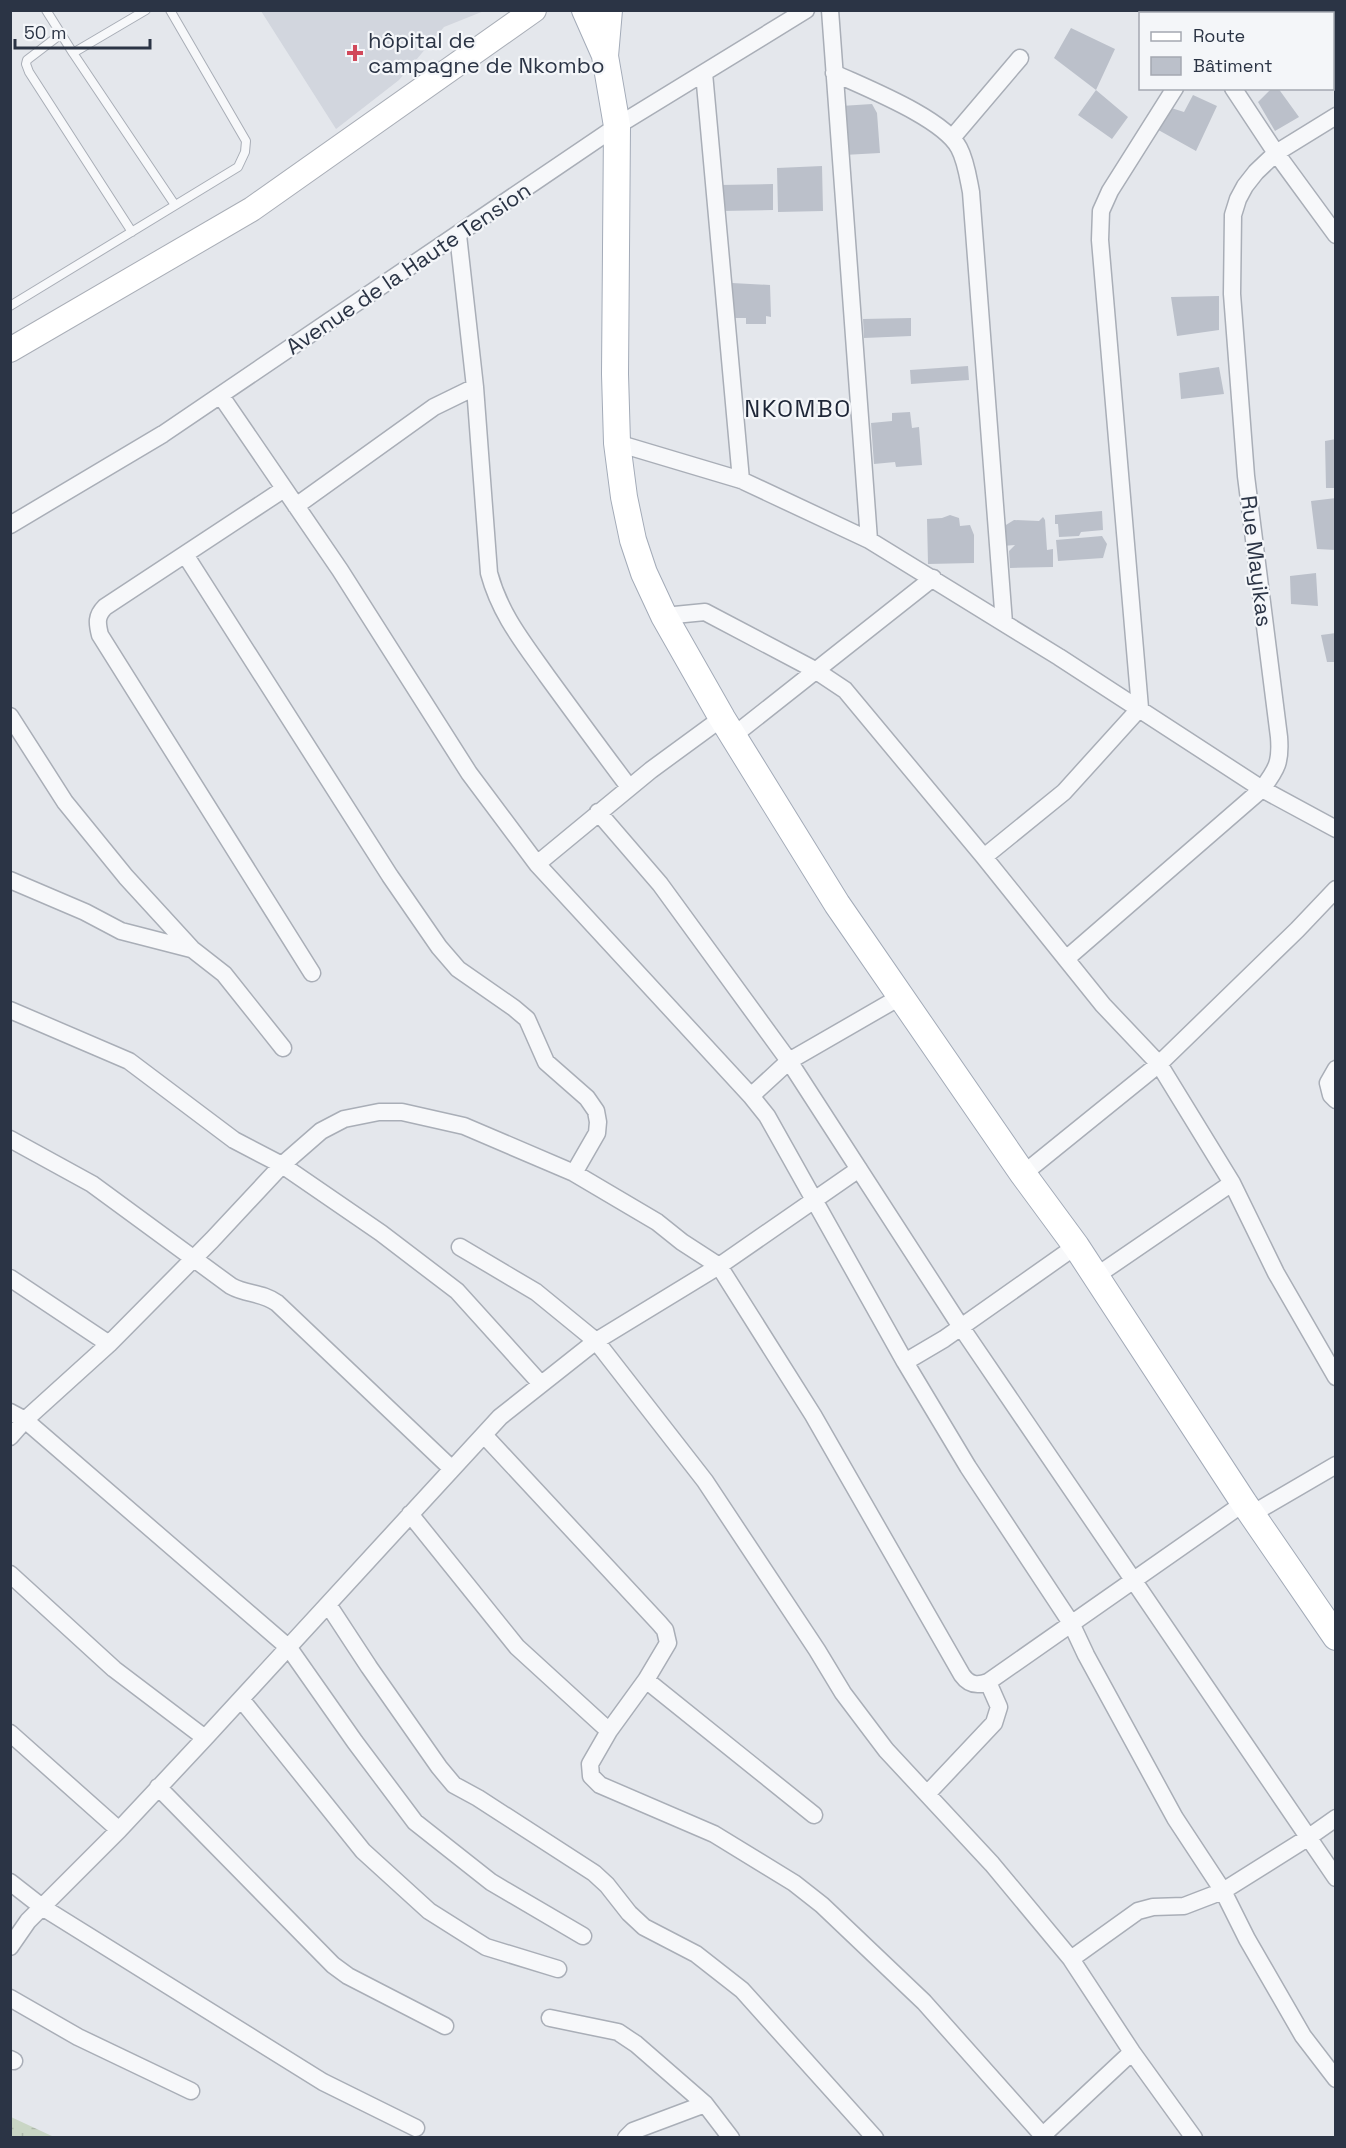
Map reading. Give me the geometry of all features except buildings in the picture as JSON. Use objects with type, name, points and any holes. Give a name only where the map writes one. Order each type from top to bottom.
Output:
[{"type":"main road","points":[[588,12],[605,56],[617,126],[615,374],[617,443],[624,497],[633,540],[644,573],[664,616],[728,727],[837,904],[1023,1174],[1076,1245],[1335,1637]]},
{"type":"street","points":[[10,350],[252,209],[534,10]]},
{"type":"street","name":"Avenue de la Haute Tension","points":[[10,525],[163,434],[617,126],[806,10]]},
{"type":"street","points":[[830,10],[869,540]]},
{"type":"street","points":[[952,138],[1020,58]]},
{"type":"street","points":[[704,73],[741,480]]},
{"type":"street","points":[[834,73],[929,119],[952,138],[964,158],[971,192],[1004,623]]},
{"type":"street","points":[[984,857],[1064,792],[1140,708],[1100,240],[1101,211],[1110,191],[1174,90]]},
{"type":"street","points":[[1234,90],[1335,235]]},
{"type":"street","name":"Rue Mayikas","points":[[1066,959],[1262,789],[1276,770],[1281,755],[1246,476],[1232,294],[1233,215],[1238,199],[1256,172],[1276,153],[1335,116]]},
{"type":"street","points":[[458,235],[476,387],[488,557],[494,593],[506,617],[629,787]]},
{"type":"street","points":[[296,506],[434,407],[476,387]]},
{"type":"street","points":[[221,396],[340,570],[469,773],[537,864],[767,1116],[905,1362],[968,1467],[1071,1623],[1086,1655],[1175,1818],[1223,1891],[1247,1939],[1303,2036],[1335,2079]]},
{"type":"street","points":[[617,443],[741,480],[869,540],[1140,708],[1262,789],[1335,830]]},
{"type":"street","points":[[284,489],[100,613],[97,618],[100,635],[312,973]]},
{"type":"street","points":[[186,556],[390,876],[439,947],[458,969],[527,1019],[546,1062],[587,1098],[596,1111],[597,1133],[574,1173]]},
{"type":"street","points":[[537,864],[629,787],[728,727],[815,670],[933,578]]},
{"type":"street","points":[[664,616],[705,612],[815,670],[845,690],[1103,1005],[1159,1064],[1232,1183],[1276,1273],[1335,1377]]},
{"type":"street","points":[[10,716],[64,802],[126,878],[192,949],[224,974],[283,1048]]},
{"type":"street","points":[[598,812],[660,884],[789,1061],[961,1327],[1335,1878]]},
{"type":"street","points":[[10,880],[85,912],[121,931],[192,949]]},
{"type":"street","points":[[1023,1174],[1159,1064],[1297,930],[1335,889]]},
{"type":"street","points":[[751,1096],[789,1061],[900,997]]},
{"type":"street","points":[[10,1010],[129,1061],[234,1140],[282,1165],[381,1233],[457,1291],[542,1384]]},
{"type":"street","points":[[1335,1069],[1328,1083],[1335,1100]]},
{"type":"street","points":[[10,1437],[18,1416],[110,1344],[282,1165],[321,1131],[345,1119],[379,1112],[402,1112],[464,1126],[574,1173],[657,1222],[682,1242],[719,1266],[813,1415],[962,1675],[972,1684],[979,1685],[988,1682],[1071,1623],[1248,1508],[1335,1465]]},
{"type":"street","points":[[10,1139],[92,1184],[239,1291],[265,1295],[277,1303],[452,1469]]},
{"type":"street","points":[[10,1947],[28,1921],[206,1738],[500,1417],[596,1341],[719,1266],[859,1169]]},
{"type":"street","points":[[1096,1276],[1232,1183]]},
{"type":"street","points":[[905,1362],[961,1327],[1076,1245]]},
{"type":"street","points":[[460,1247],[536,1293],[596,1341],[705,1481],[843,1693],[886,1750],[992,1864],[1071,1959],[1132,2052],[1194,2138]]},
{"type":"street","points":[[10,1278],[110,1344]]},
{"type":"street","points":[[18,1416],[289,1648],[415,1822],[491,1882],[583,1936]]},
{"type":"street","points":[[484,1435],[665,1630],[668,1643],[646,1680],[609,1731],[590,1764],[595,1781],[714,1834],[794,1883],[822,1905],[924,2002],[1042,2137],[1132,2052]]},
{"type":"street","points":[[410,1514],[517,1647],[609,1731]]},
{"type":"street","points":[[10,1574],[114,1669],[206,1738]]},
{"type":"street","points":[[329,1606],[369,1667],[454,1785],[478,1798],[594,1874],[608,1885],[629,1913],[644,1927],[696,1954],[742,1990],[875,2138]]},
{"type":"street","points":[[646,1680],[814,1815]]},
{"type":"street","points":[[928,1793],[994,1723],[999,1707],[988,1682]]},
{"type":"street","points":[[241,1699],[363,1851],[429,1911],[486,1947],[558,1969]]},
{"type":"street","points":[[10,1732],[119,1830]]},
{"type":"street","points":[[158,1787],[333,1965],[348,1976],[445,2026]]},
{"type":"street","points":[[1071,1959],[1138,1911],[1153,1907],[1184,1906],[1223,1891],[1335,1818]]},
{"type":"street","points":[[10,1882],[42,1907],[323,2082],[416,2128]]},
{"type":"street","points":[[10,1998],[78,2037],[191,2091]]},
{"type":"street","points":[[550,2018],[618,2032],[636,2044],[705,2104],[731,2138]]},
{"type":"street","points":[[626,2138],[633,2131],[705,2104]]},
{"type":"lane","points":[[46,10],[175,206]]},
{"type":"lane","points":[[74,53],[146,10]]},
{"type":"lane","points":[[10,306],[238,167],[245,152],[246,141],[170,10]]},
{"type":"lane","points":[[61,34],[27,60],[26,64],[132,232]]},
{"type":"shaded area","name":"hôpital de campagne de Nkombo","points":[[261,11],[484,11],[444,27],[399,80],[336,129]]},
{"type":"green space","points":[[11,2117],[54,2137],[11,2137]]},
{"type":"place","name":"hôpital de campagne de Nkombo","points":[[355,53]]},
{"type":"district","name":"NKOMBO","points":[[798,408]]}]
